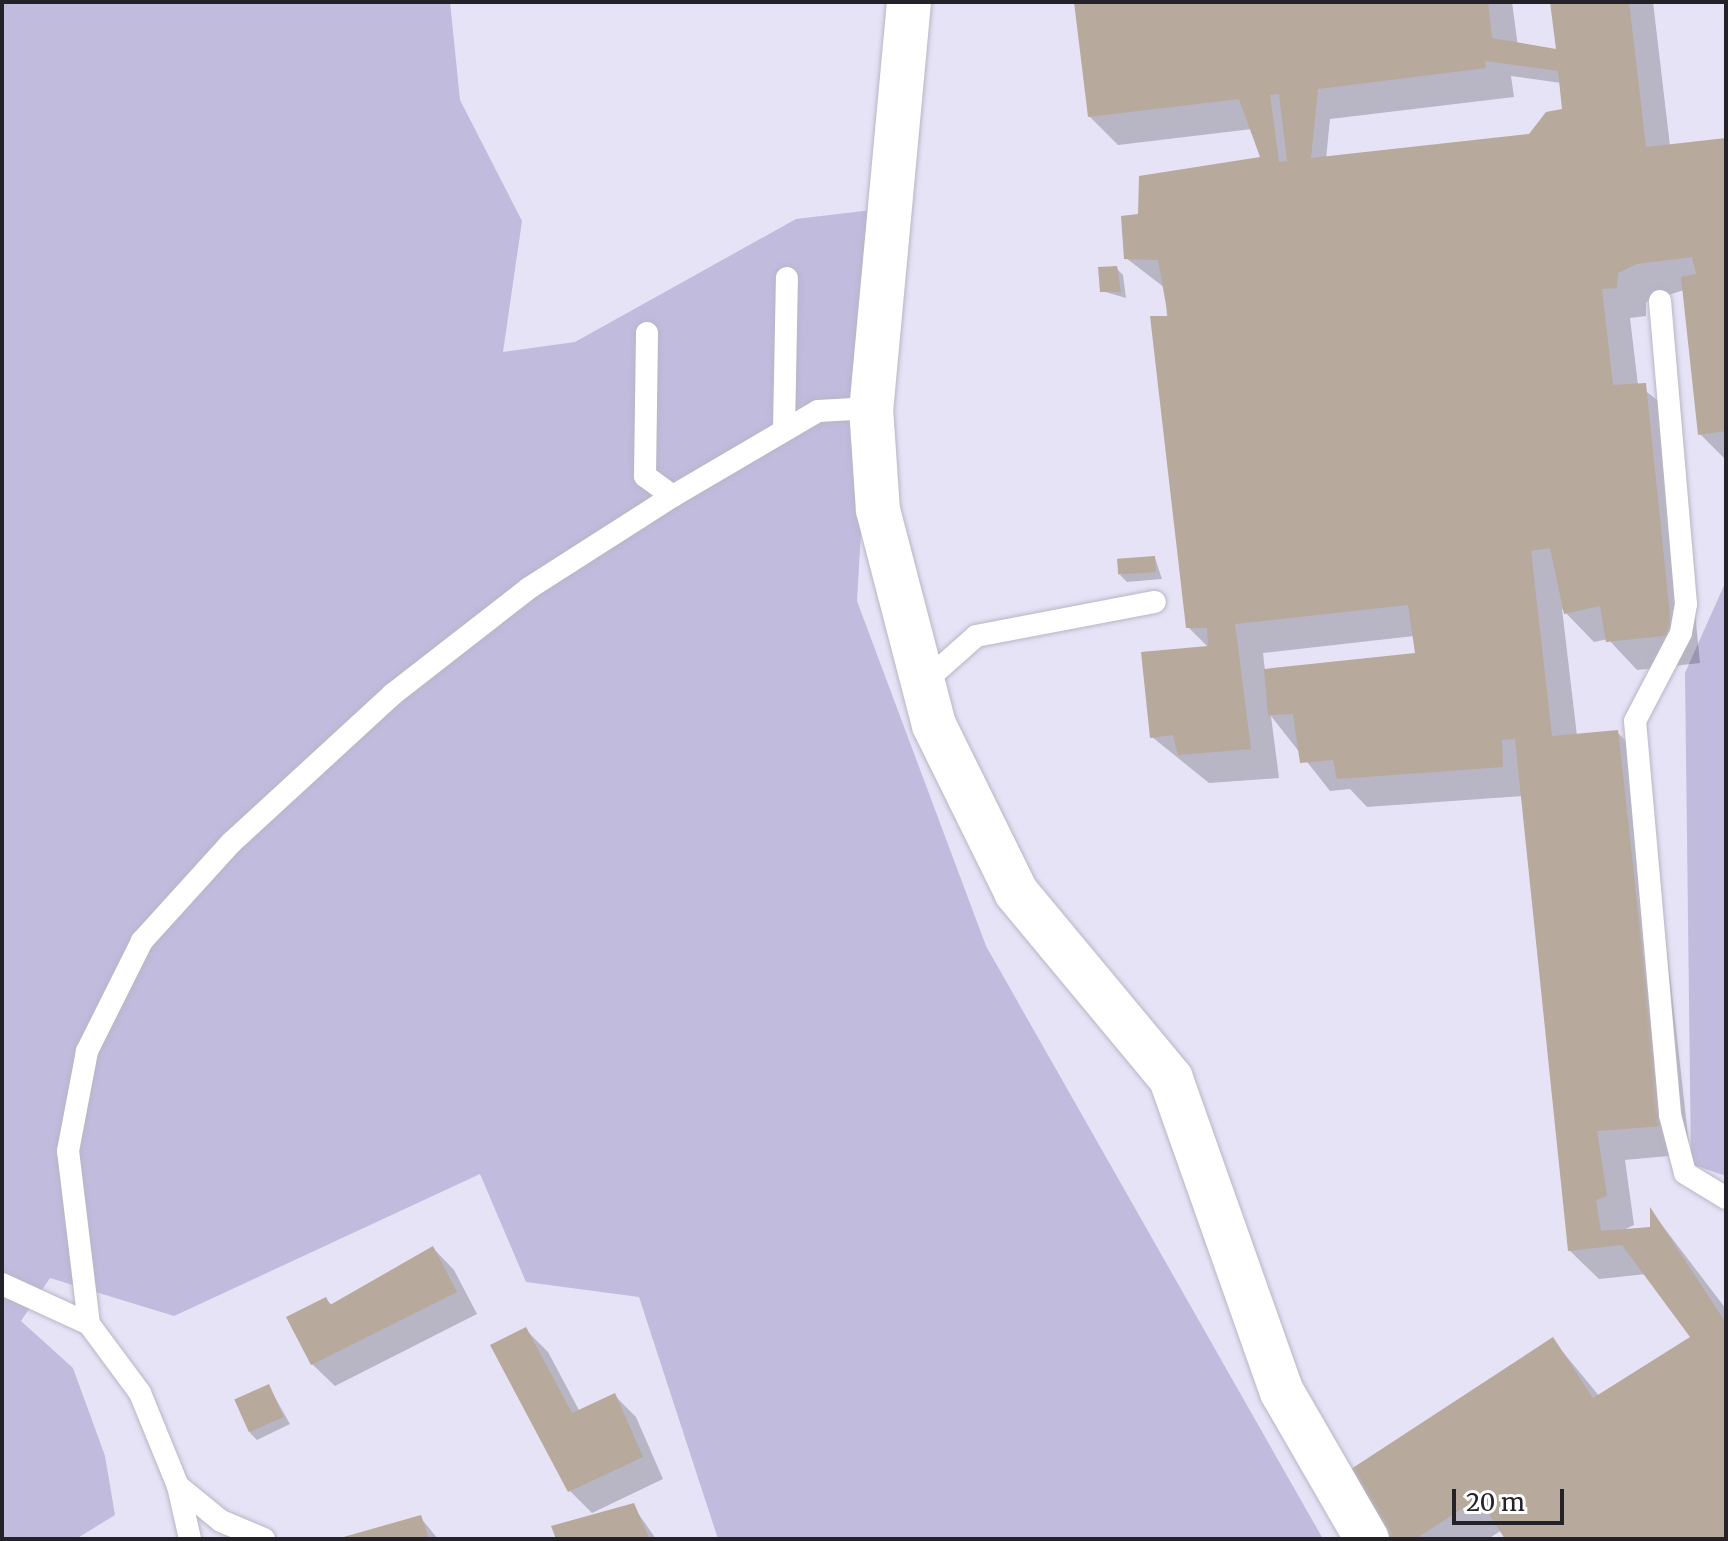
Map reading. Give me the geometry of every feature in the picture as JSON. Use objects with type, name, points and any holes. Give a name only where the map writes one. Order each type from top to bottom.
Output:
[{"type":"street","points":[[909,2],[871,408],[878,510],[934,725],[1016,892],[1171,1079],[1282,1392],[1367,1539]]},
{"type":"lane","points":[[784,430],[787,278]]},
{"type":"lane","points":[[1660,301],[1686,604],[1681,633],[1635,721],[1670,1115],[1685,1173],[1726,1198]]},
{"type":"lane","points":[[647,333],[645,476],[673,496]]},
{"type":"lane","points":[[89,1324],[68,1151],[87,1051],[142,941],[231,843],[393,694],[529,588],[673,496],[818,411],[871,408]]},
{"type":"lane","points":[[922,684],[976,636],[1155,602]]},
{"type":"lane","points":[[2,1284],[89,1324],[140,1393],[178,1486],[190,1539]]},
{"type":"lane","points":[[178,1486],[221,1521],[264,1539]]},
{"type":"shaded area","points":[[2,2],[450,2],[460,100],[522,221],[503,352],[575,342],[796,219],[880,209],[857,601],[986,946],[1323,1539],[718,1539],[639,1297],[526,1282],[480,1174],[174,1316],[50,1278],[21,1321],[73,1368],[105,1456],[115,1515],[76,1539],[2,1539]]},
{"type":"shaded area","points":[[1726,581],[1726,1176],[1691,1164],[1685,673]]},
{"type":"building","points":[[1074,2],[1488,2],[1492,38],[1556,49],[1550,2],[1629,2],[1646,147],[1726,138],[1726,431],[1698,435],[1681,277],[1696,274],[1692,257],[1637,264],[1618,273],[1617,288],[1602,289],[1613,385],[1646,383],[1672,635],[1606,642],[1600,606],[1564,614],[1550,548],[1531,551],[1552,736],[1618,730],[1662,1126],[1597,1131],[1607,1196],[1596,1200],[1601,1231],[1650,1227],[1650,1207],[1726,1323],[1726,1539],[1505,1539],[1479,1498],[1415,1539],[1387,1539],[1348,1471],[1553,1337],[1593,1398],[1690,1337],[1622,1245],[1568,1251],[1515,739],[1502,740],[1503,767],[1337,779],[1333,760],[1300,763],[1293,714],[1268,715],[1264,669],[1415,653],[1408,605],[1235,624],[1251,749],[1178,755],[1173,735],[1150,738],[1141,652],[1208,646],[1207,628],[1186,628],[1150,316],[1168,316],[1158,260],[1124,259],[1121,216],[1138,214],[1139,176],[1260,157],[1239,99],[1088,117]],"holes":[[[1485,61],[1558,71],[1562,109],[1546,112],[1529,134],[1311,158],[1318,89],[1486,68]],[[1279,94],[1287,161],[1279,162],[1270,95]]]},
{"type":"building","points":[[1117,266],[1121,292],[1100,292],[1098,267]]},
{"type":"building","points":[[1155,556],[1156,572],[1118,575],[1117,559]]},
{"type":"building","points":[[433,1246],[457,1292],[311,1365],[286,1317],[326,1297],[330,1305]]},
{"type":"building","points":[[526,1327],[572,1413],[615,1393],[643,1457],[568,1492],[490,1345]]},
{"type":"building","points":[[269,1384],[284,1417],[249,1432],[234,1399]]},
{"type":"building","points":[[634,1503],[649,1538],[556,1539],[551,1526]]},
{"type":"building","points":[[421,1515],[429,1539],[340,1539],[340,1538]]}]
